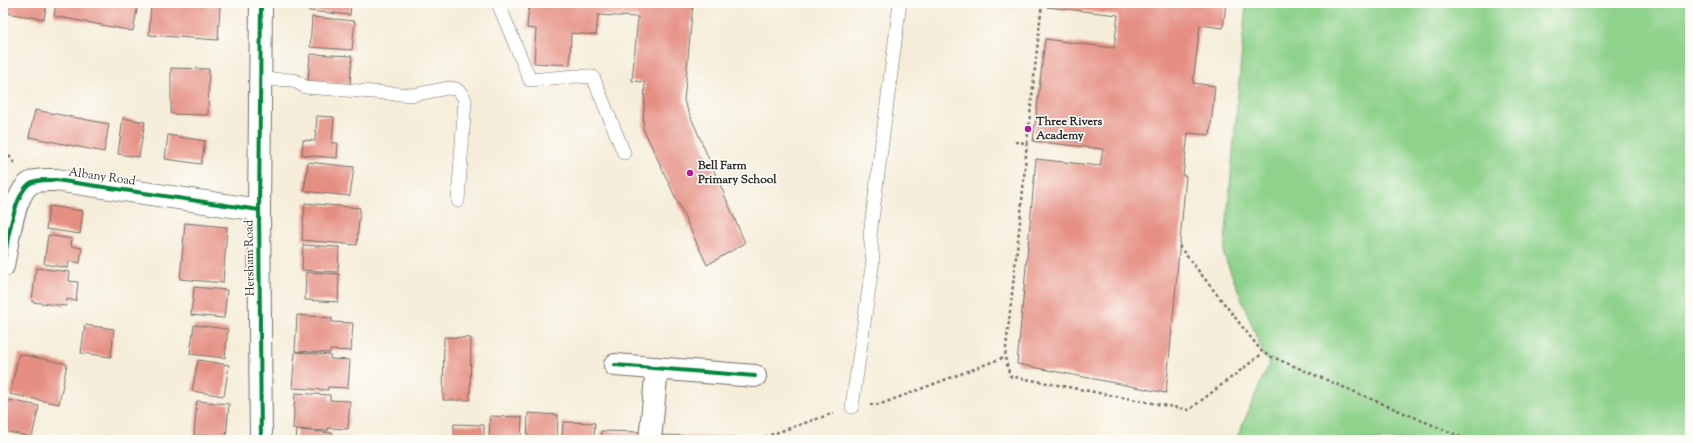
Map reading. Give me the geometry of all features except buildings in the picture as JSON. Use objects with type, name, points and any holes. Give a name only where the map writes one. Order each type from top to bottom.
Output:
[{"type":"street","name":"Hersham Road","points":[[261,3],[259,210],[261,440]]},
{"type":"street","name":"Albany Road","points":[[3,266],[16,203],[21,192],[30,184],[43,180],[56,180],[259,210]]},
{"type":"street","points":[[615,365],[755,376]]},
{"type":"street","points":[[650,440],[657,368]]},
{"type":"lane","points":[[498,3],[530,80],[575,76],[593,77],[624,153]]},
{"type":"lane","points":[[852,407],[873,260],[870,235],[900,3]]},
{"type":"lane","points":[[260,79],[294,80],[306,87],[413,95],[448,88],[461,93],[465,100],[458,201]]},
{"type":"path","points":[[1042,3],[1005,357],[1010,376],[1189,410],[1262,353]]},
{"type":"path","points":[[1015,142],[1027,143]]},
{"type":"path","points":[[1179,246],[1262,353],[1468,440]]},
{"type":"path","points":[[760,440],[761,438],[852,407],[881,404],[1005,357]]},
{"type":"green space","points":[[1246,3],[1690,3],[1690,440],[1236,440],[1270,361],[1265,358],[1224,255]]},
{"type":"cycle path","points":[[261,3],[259,210],[261,440]]},
{"type":"cycle path","points":[[3,266],[9,234],[19,199],[23,190],[35,181],[56,180],[259,210]]},
{"type":"cycle path","points":[[615,365],[755,376]]},
{"type":"place","name":"Three Rivers Academy","points":[[1028,129]]},
{"type":"place","name":"Bell Farm Primary School","points":[[690,173]]}]
